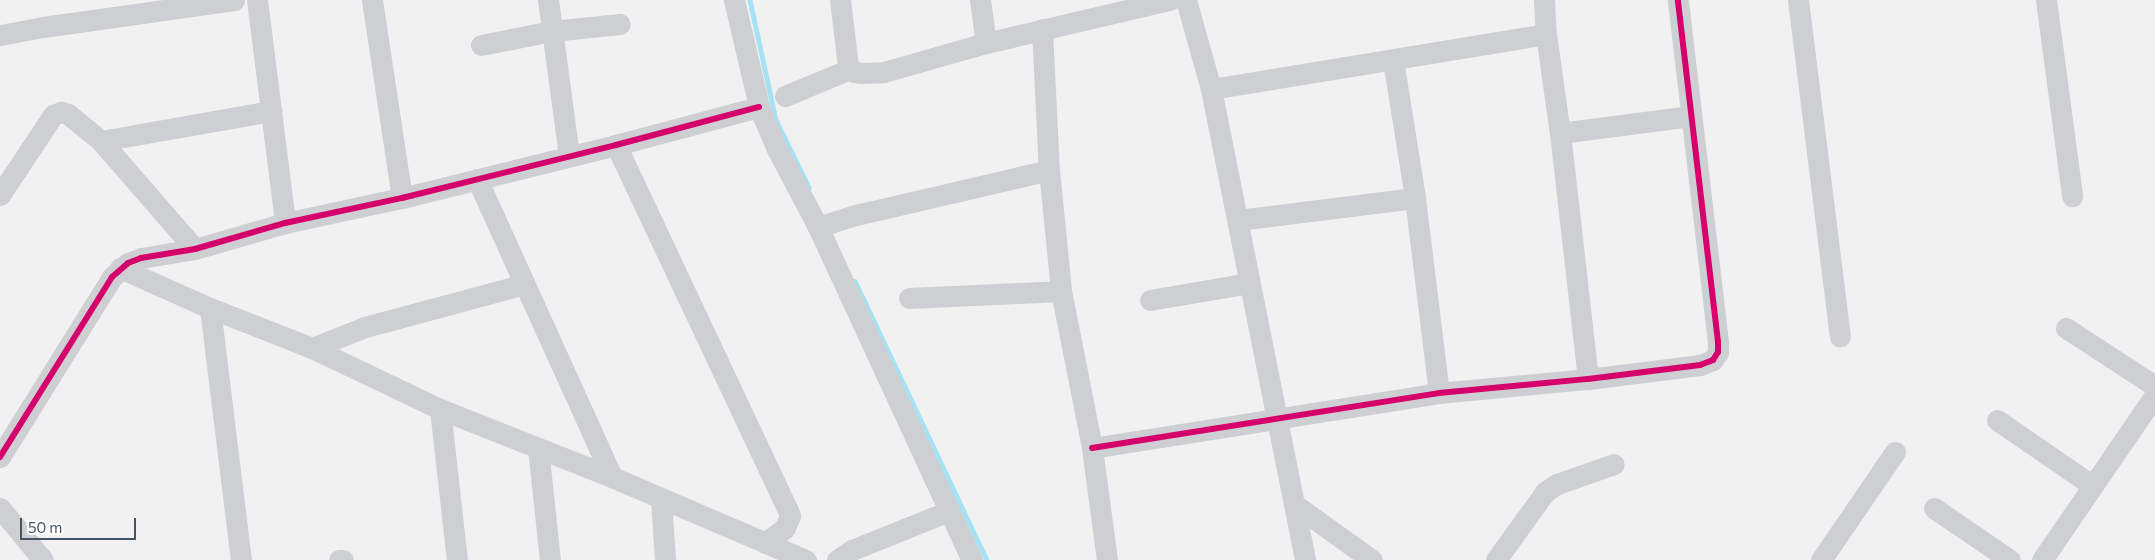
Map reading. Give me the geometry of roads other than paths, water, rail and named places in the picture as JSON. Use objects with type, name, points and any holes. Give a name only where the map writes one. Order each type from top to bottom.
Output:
[{"type":"street","points":[[0,36],[43,27],[234,0]]},
{"type":"street","points":[[257,0],[285,223]]},
{"type":"street","points":[[372,0],[402,198]]},
{"type":"street","points":[[548,0],[569,155]]},
{"type":"street","points":[[734,0],[758,106],[777,149],[822,226],[972,560]]},
{"type":"street","points":[[840,0],[850,69]]},
{"type":"street","points":[[980,0],[986,43]]},
{"type":"street","points":[[785,96],[850,69],[861,73],[884,72],[1119,6],[1170,0]]},
{"type":"street","points":[[1186,0],[1211,89],[1305,560]]},
{"type":"street","points":[[1544,0],[1546,34],[1560,133],[1588,379]]},
{"type":"street","points":[[1092,448],[1438,393],[1588,379],[1700,365],[1713,360],[1718,352],[1678,0]]},
{"type":"street","points":[[1798,0],[1840,336]]},
{"type":"street","points":[[2046,0],[2072,196]]},
{"type":"street","points":[[481,45],[552,31],[620,24]]},
{"type":"street","points":[[1042,29],[1049,170],[1061,291],[1092,448],[1107,560]]},
{"type":"street","points":[[1211,89],[1546,34]]},
{"type":"street","points":[[1393,60],[1415,198],[1438,393]]},
{"type":"street","points":[[0,457],[112,276],[120,268],[141,258],[195,249],[285,223],[402,198],[569,155],[616,145],[758,106]]},
{"type":"street","points":[[101,141],[272,111]]},
{"type":"street","points":[[0,195],[30,147],[56,112],[68,114],[101,141],[195,249]]},
{"type":"street","points":[[1560,133],[1691,116]]},
{"type":"street","points":[[616,145],[788,510],[790,516],[785,528],[765,543]]},
{"type":"street","points":[[822,226],[856,215],[1049,170]]},
{"type":"street","points":[[477,179],[612,477]]},
{"type":"street","points":[[1238,220],[1415,198]]},
{"type":"street","points":[[120,268],[210,308],[312,348],[440,409],[612,477],[806,560]]},
{"type":"street","points":[[1150,300],[1250,283]]},
{"type":"street","points":[[312,348],[365,327],[524,284]]},
{"type":"street","points":[[909,298],[1061,291]]},
{"type":"street","points":[[210,308],[241,560]]},
{"type":"street","points":[[2066,328],[2155,386]]},
{"type":"street","points":[[2042,560],[2155,395]]},
{"type":"street","points":[[440,409],[457,560]]},
{"type":"street","points":[[1997,420],[2093,486]]},
{"type":"street","points":[[538,448],[550,560]]},
{"type":"street","points":[[1822,560],[1896,452]]},
{"type":"street","points":[[1505,557],[1545,492],[1557,484],[1614,464]]},
{"type":"street","points":[[661,499],[665,560]]},
{"type":"street","points":[[1294,504],[1372,560]]},
{"type":"street","points":[[0,508],[43,560]]},
{"type":"street","points":[[1934,508],[2010,560]]},
{"type":"street","points":[[837,560],[852,550],[950,511]]},
{"type":"waterway","points":[[750,0],[776,120],[809,187]]},
{"type":"waterway","points":[[855,281],[987,560]]}]
